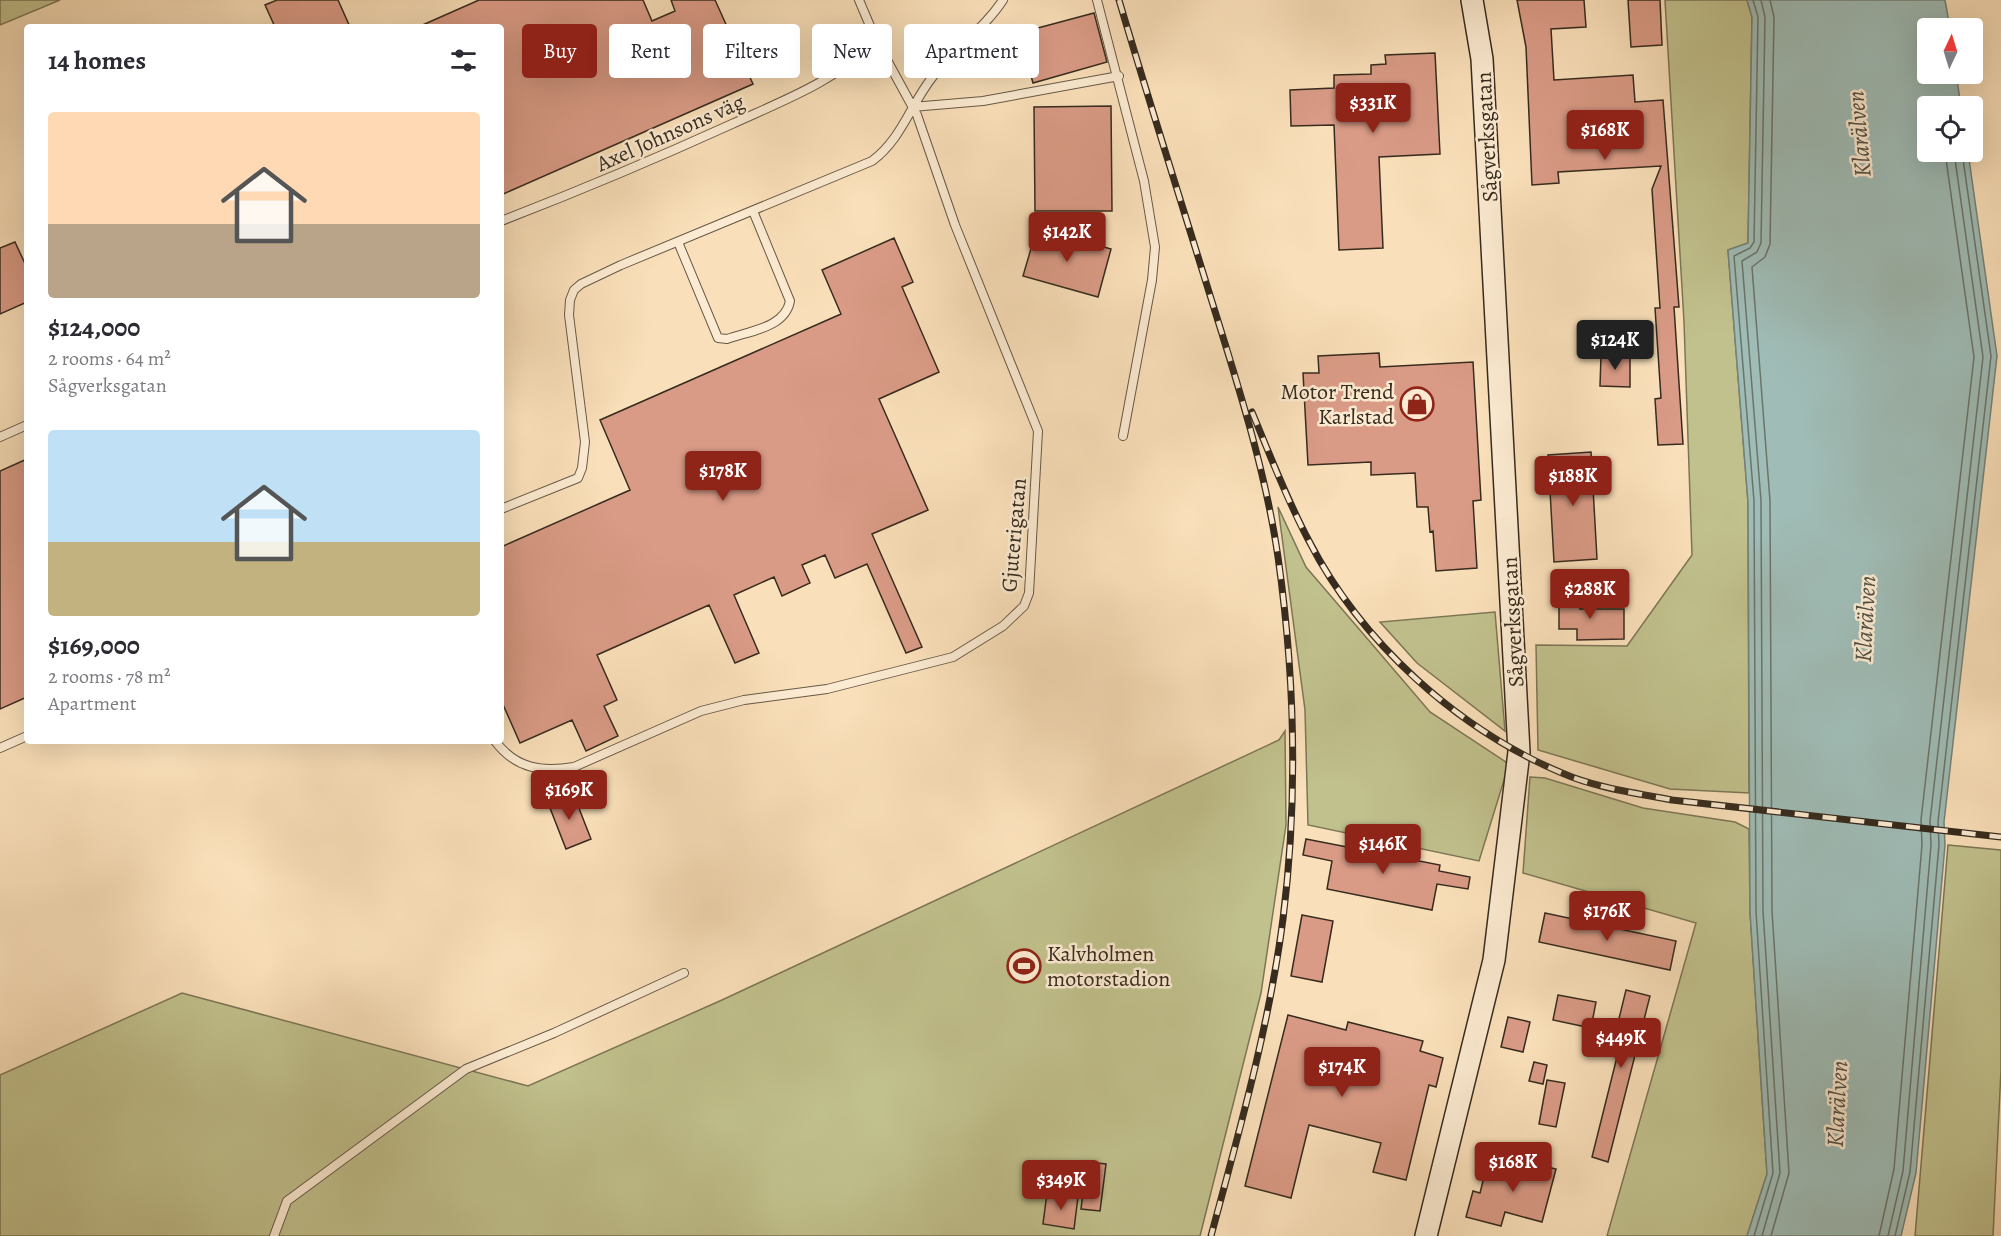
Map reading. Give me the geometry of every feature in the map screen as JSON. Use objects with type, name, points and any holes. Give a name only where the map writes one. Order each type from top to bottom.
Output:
[{"type":"street","name":"Sågverksgatan","points":[[1426,1236],[1494,960],[1519,752],[1482,59],[1472,0]]},
{"type":"lane","name":"Gjuterigatan","points":[[859,0],[869,24]]},
{"type":"lane","points":[[504,508],[578,478],[582,468],[584,429],[569,315],[570,300],[574,290],[601,274],[872,161],[893,140],[912,106],[934,74],[993,15],[1003,0]]},
{"type":"lane","points":[[1097,0],[1119,76],[1144,181],[1155,247],[1152,280],[1123,436]]},
{"type":"lane","name":"Gjuterigatan","points":[[498,744],[515,762],[528,767],[553,771],[574,767],[701,711],[744,700],[827,689],[953,657],[1003,626],[1024,606],[1029,593],[1038,431],[955,225],[912,106],[892,69]]},
{"type":"lane","points":[[912,106],[983,100],[1119,76]]},
{"type":"lane","name":"Axel Johnsons väg","points":[[504,220],[626,173],[789,98],[826,78]]},
{"type":"lane","points":[[678,242],[718,338],[727,339],[778,321],[787,313],[790,301],[753,211]]},
{"type":"lane","points":[[0,437],[24,426]]},
{"type":"lane","points":[[0,748],[24,737]]},
{"type":"lane","points":[[274,1236],[287,1201],[466,1069],[554,1033],[684,973]]},
{"type":"green space","points":[[0,0],[60,0],[0,25]]},
{"type":"green space","points":[[1665,0],[1747,0],[1752,17],[1748,243],[1728,250],[1748,502],[1749,793],[1670,789],[1538,750],[1536,645],[1627,646],[1692,555],[1684,322]]},
{"type":"green space","points":[[1278,507],[1306,567],[1430,712],[1509,764],[1479,861],[1308,825],[1305,710]]},
{"type":"green space","points":[[1495,612],[1505,731],[1417,663],[1380,622]]},
{"type":"green space","name":"Kalvholmen motorstadion","points":[[1285,731],[1286,825],[1261,993],[1200,1236],[0,1236],[0,1075],[182,993],[528,1086],[722,1000],[1279,740]]},
{"type":"green space","points":[[1530,777],[1545,778],[1643,808],[1735,822],[1749,829],[1750,912],[1767,1174],[1747,1236],[1607,1236],[1696,923],[1523,873]]},
{"type":"green space","points":[[1948,845],[2001,850],[2001,1070],[1993,1236],[1915,1236]]},
{"type":"water","name":"Klarälven","points":[[1747,0],[1945,0],[1948,18],[1917,18],[1917,84],[1958,84],[1959,96],[1917,96],[1917,162],[1969,162],[1997,356],[1944,822],[1945,845],[1916,1173],[1901,1236],[1747,1236],[1767,1174],[1750,912],[1748,502],[1728,250],[1748,243],[1752,17]]},
{"type":"building","points":[[277,0],[338,0],[349,24],[274,24],[265,5]]},
{"type":"building","points":[[479,0],[643,0],[652,21],[675,11],[671,0],[715,0],[726,24],[703,24],[703,78],[750,78],[753,84],[504,194],[504,24],[425,24]]},
{"type":"building","points":[[1517,0],[1584,0],[1586,27],[1551,29],[1554,80],[1633,75],[1635,102],[1663,100],[1679,307],[1674,307],[1683,444],[1658,445],[1655,399],[1661,398],[1655,308],[1660,308],[1652,189],[1661,166],[1558,172],[1559,183],[1532,185],[1526,47]]},
{"type":"building","points":[[1628,0],[1660,0],[1662,45],[1631,47]]},
{"type":"building","points":[[1094,13],[1107,62],[1033,83],[1032,78],[1039,78],[1039,28]]},
{"type":"building","points":[[1435,53],[1440,154],[1379,157],[1383,248],[1339,250],[1334,125],[1291,126],[1290,90],[1334,88],[1334,75],[1371,74],[1371,65],[1386,64],[1385,55]]},
{"type":"building","points":[[1111,106],[1112,211],[1035,211],[1034,107]]},
{"type":"building","points":[[1037,228],[1111,249],[1098,297],[1023,276]]},
{"type":"building","points":[[894,238],[913,282],[902,287],[939,372],[879,399],[928,510],[872,534],[922,647],[906,653],[867,564],[835,578],[825,555],[802,565],[810,583],[782,596],[774,577],[734,595],[759,653],[735,663],[709,605],[597,655],[617,700],[604,706],[618,736],[586,751],[572,720],[520,743],[504,707],[504,546],[630,490],[600,420],[841,314],[822,270]]},
{"type":"building","points":[[15,242],[24,262],[24,303],[0,314],[0,248]]},
{"type":"building","points":[[1379,353],[1380,367],[1473,362],[1481,500],[1473,501],[1477,568],[1436,571],[1433,531],[1430,532],[1428,507],[1417,507],[1415,473],[1371,475],[1371,462],[1308,465],[1303,373],[1319,373],[1318,356]]},
{"type":"building","points":[[1601,356],[1630,356],[1630,387],[1600,386]]},
{"type":"building","points":[[1591,452],[1597,559],[1554,562],[1548,455]]},
{"type":"building","points":[[24,460],[24,698],[0,709],[0,471]]},
{"type":"building","points":[[1559,595],[1580,595],[1580,609],[1624,609],[1624,639],[1577,640],[1577,629],[1559,629]]},
{"type":"building","points":[[573,793],[591,839],[566,849],[548,803]]},
{"type":"building","points":[[1306,839],[1440,865],[1439,871],[1470,877],[1468,889],[1437,884],[1432,910],[1327,889],[1332,861],[1303,855]]},
{"type":"building","points":[[1545,913],[1676,941],[1670,970],[1539,942]]},
{"type":"building","points":[[1302,915],[1333,921],[1322,982],[1291,976]]},
{"type":"building","points":[[1626,990],[1650,996],[1608,1162],[1592,1157],[1621,1041],[1614,1039]]},
{"type":"building","points":[[1558,995],[1596,1002],[1591,1028],[1553,1020]]},
{"type":"building","points":[[1288,1015],[1346,1030],[1348,1022],[1423,1041],[1420,1051],[1443,1058],[1436,1087],[1429,1085],[1406,1180],[1373,1172],[1381,1143],[1309,1125],[1291,1198],[1245,1186]]},
{"type":"building","points":[[1508,1017],[1530,1022],[1523,1052],[1501,1047]]},
{"type":"building","points":[[1534,1062],[1547,1065],[1543,1084],[1529,1081]]},
{"type":"building","points":[[1547,1080],[1565,1083],[1556,1127],[1539,1124]]},
{"type":"building","points":[[1513,1159],[1556,1169],[1542,1222],[1505,1212],[1501,1226],[1466,1217],[1473,1191],[1480,1193],[1487,1165],[1510,1171]]},
{"type":"building","points":[[1087,1162],[1106,1164],[1100,1211],[1081,1209]]},
{"type":"building","points":[[1047,1193],[1078,1197],[1074,1229],[1043,1224]]},
{"type":"railway","points":[[1119,0],[1258,457],[1278,557],[1288,647],[1292,783],[1291,829],[1283,919],[1261,1039],[1211,1236]]},
{"type":"railway","points":[[1252,412],[1309,541],[1330,578],[1356,614],[1384,647],[1450,707],[1523,755],[1588,783],[1672,800],[2001,837]]},
{"type":"place","name":"Motor Trend Karlstad","points":[[1417,404]]},
{"type":"place","name":"Kalvholmen motorstadion","points":[[1024,966]]}]
